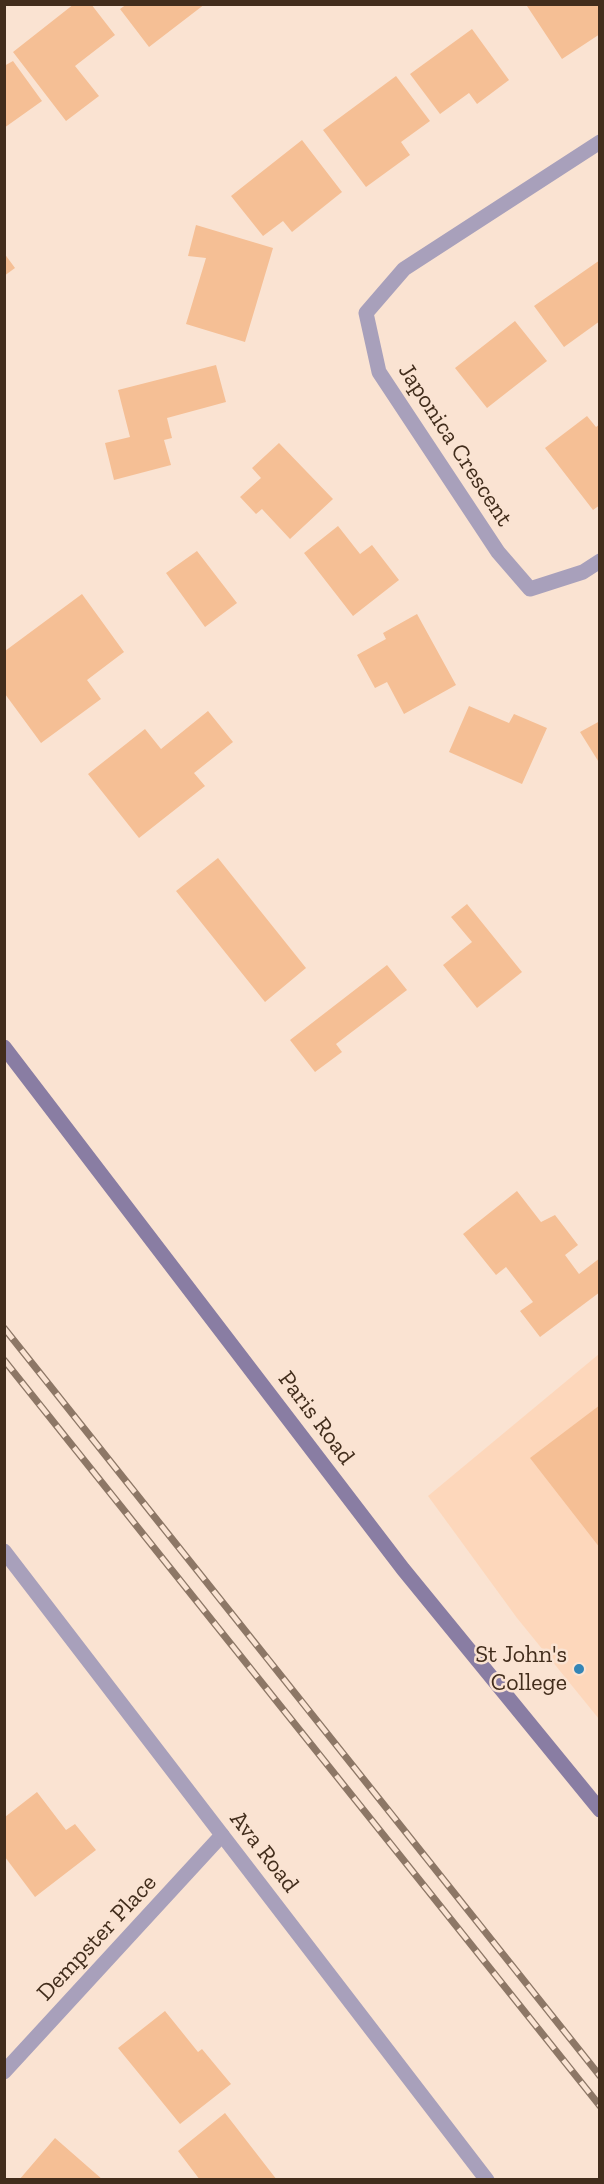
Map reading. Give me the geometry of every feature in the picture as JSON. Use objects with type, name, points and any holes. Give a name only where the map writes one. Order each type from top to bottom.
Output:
[{"type":"main road","name":"Paris Road","points":[[4,1047],[404,1569],[600,1810]]},
{"type":"street","name":"Japonica Crescent","points":[[600,142],[404,269],[366,313],[379,372],[498,552],[530,589],[583,572],[600,561]]},
{"type":"street","name":"Ava Road","points":[[4,1551],[487,2180]]},
{"type":"street","name":"Dempster Place","points":[[4,2072],[222,1835]]},
{"type":"shaded area","points":[[599,1354],[599,1719],[517,1618],[428,1496]]},
{"type":"building","points":[[74,4],[91,4],[115,35],[75,66],[99,96],[66,121],[13,52]]},
{"type":"building","points":[[127,4],[205,4],[149,47],[120,9]]},
{"type":"building","points":[[529,4],[600,4],[600,34],[562,59],[527,6]]},
{"type":"building","points":[[472,29],[509,80],[477,104],[469,93],[440,114],[410,74]]},
{"type":"building","points":[[13,61],[42,101],[4,128],[4,66]]},
{"type":"building","points":[[396,76],[430,121],[401,142],[410,155],[366,187],[323,130]]},
{"type":"building","points":[[302,140],[342,192],[292,232],[283,221],[263,236],[231,196]]},
{"type":"building","points":[[196,225],[273,248],[245,342],[186,324],[206,258],[188,256]]},
{"type":"building","points":[[4,253],[15,268],[4,276]]},
{"type":"building","points":[[600,260],[600,321],[564,347],[534,306]]},
{"type":"building","points":[[515,321],[547,361],[487,408],[455,368]]},
{"type":"building","points":[[216,365],[226,402],[167,418],[172,438],[164,440],[171,465],[114,480],[105,443],[130,437],[118,390]]},
{"type":"building","points":[[587,416],[596,427],[600,424],[600,505],[593,510],[545,448]]},
{"type":"building","points":[[279,443],[333,499],[290,539],[262,509],[256,514],[240,497],[261,478],[252,468]]},
{"type":"building","points":[[338,526],[360,554],[372,545],[399,580],[353,616],[304,553]]},
{"type":"building","points":[[197,551],[237,603],[205,627],[166,573]]},
{"type":"building","points":[[82,594],[124,652],[87,680],[101,699],[41,743],[5,694],[5,651]]},
{"type":"building","points":[[417,614],[456,685],[404,714],[387,682],[375,688],[357,655],[386,639],[383,633]]},
{"type":"building","points":[[469,706],[509,723],[514,714],[547,728],[522,784],[449,752]]},
{"type":"building","points":[[208,711],[233,742],[194,773],[205,786],[139,838],[88,774],[145,729],[161,749]]},
{"type":"building","points":[[600,721],[600,764],[580,732]]},
{"type":"building","points":[[218,858],[306,968],[265,1002],[176,891]]},
{"type":"building","points":[[467,904],[522,972],[477,1008],[443,965],[472,942],[451,917]]},
{"type":"building","points":[[387,965],[407,990],[336,1044],[342,1052],[315,1072],[290,1040]]},
{"type":"building","points":[[517,1191],[541,1222],[555,1215],[578,1245],[565,1255],[579,1274],[600,1258],[600,1292],[540,1337],[520,1311],[533,1302],[506,1267],[496,1275],[463,1234]]},
{"type":"building","points":[[600,1405],[600,1548],[530,1458]]},
{"type":"building","points":[[37,1792],[66,1830],[75,1824],[96,1850],[35,1897],[5,1857],[5,1817]]},
{"type":"building","points":[[165,2011],[198,2052],[202,2049],[231,2084],[180,2124],[118,2048]]},
{"type":"building","points":[[225,2113],[277,2180],[200,2180],[178,2151]]},
{"type":"building","points":[[55,2138],[103,2180],[19,2180]]},
{"type":"railway","points":[[4,1328],[600,2076]]},
{"type":"railway","points":[[4,1360],[600,2106]]},
{"type":"place","name":"St John's College","points":[[579,1669]]}]
